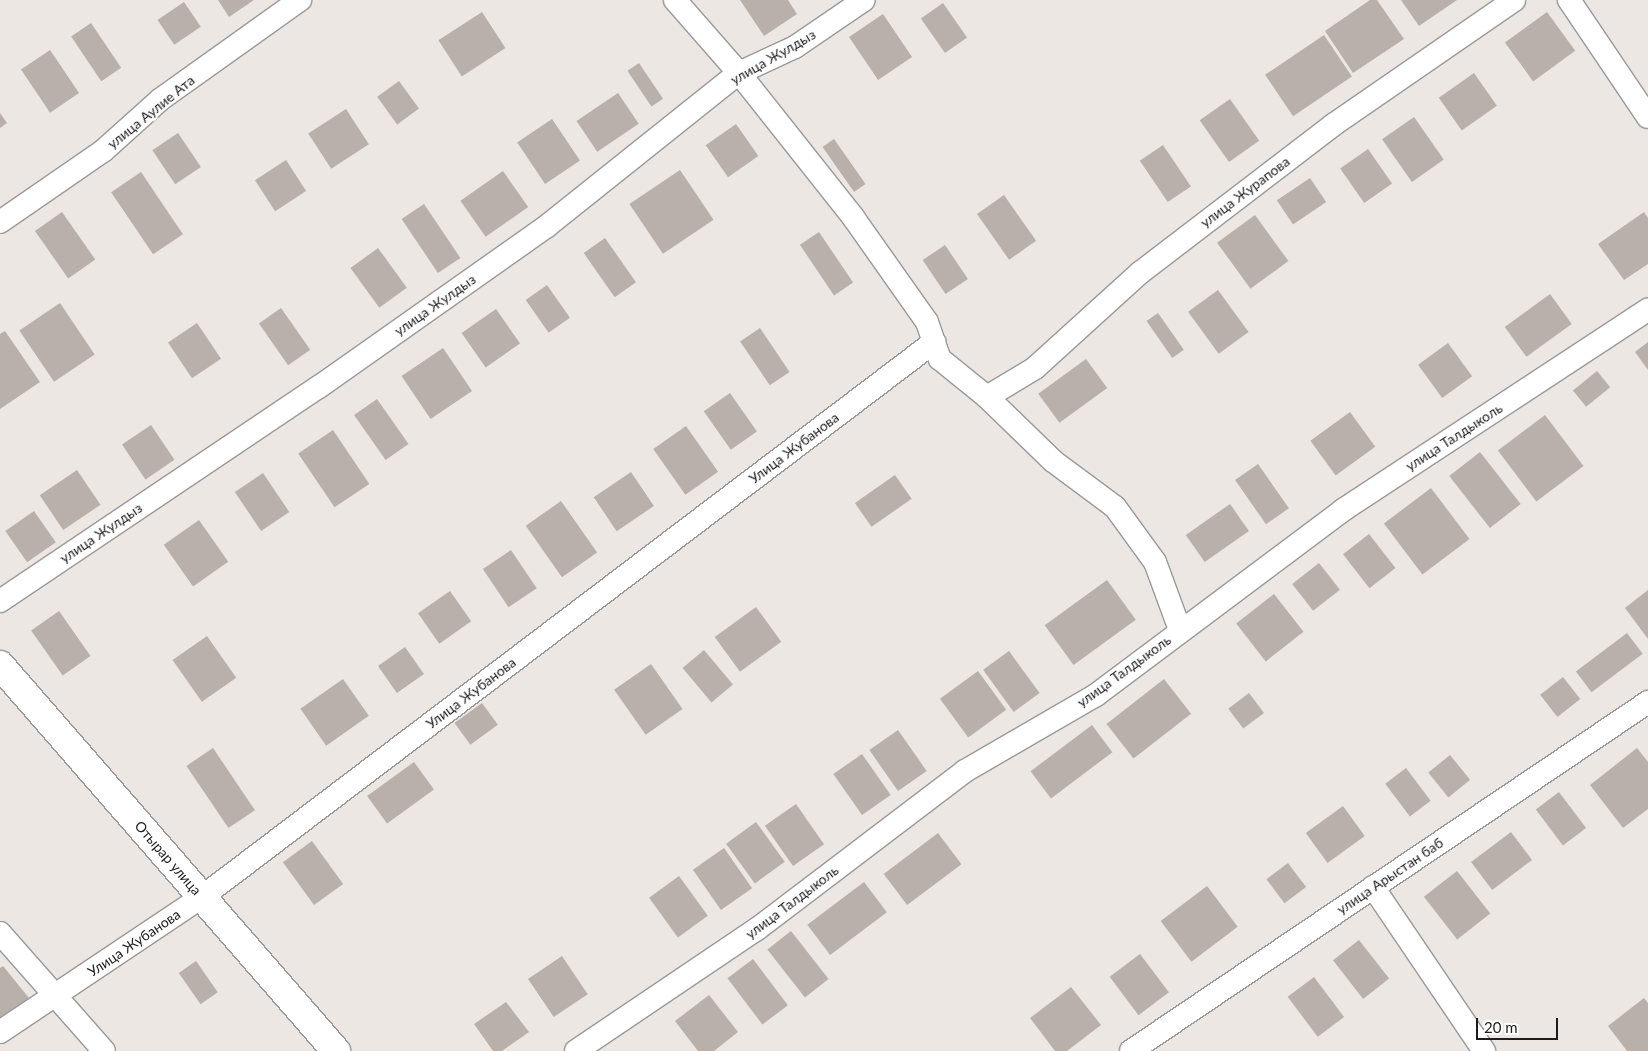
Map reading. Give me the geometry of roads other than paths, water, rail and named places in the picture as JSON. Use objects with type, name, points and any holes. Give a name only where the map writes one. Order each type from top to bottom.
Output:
[{"type":"street","name":"улица Аулие Ата","points":[[0,222],[103,152],[161,100],[300,0]]},
{"type":"street","points":[[675,0],[739,73],[853,217],[927,322],[940,359],[987,397],[1053,461],[1115,506],[1156,562],[1180,630]]},
{"type":"street","name":"улица Жулдыз","points":[[0,602],[319,386],[547,226],[739,73],[795,46],[864,0]]},
{"type":"street","name":"улица Журапова","points":[[987,397],[1035,368],[1141,272],[1333,125],[1514,0]]},
{"type":"street","points":[[1569,0],[1648,117]]},
{"type":"street","name":"улица Талдыколь","points":[[576,1051],[757,929],[965,771],[1096,695],[1180,630],[1343,510],[1648,310]]},
{"type":"street","name":"Улица Жубанова","points":[[0,1032],[202,897],[934,342]]},
{"type":"street","name":"Отырар улица","points":[[0,665],[336,1051]]},
{"type":"street","name":"улица Арыстан баб","points":[[1131,1051],[1648,702]]},
{"type":"street","points":[[1373,887],[1484,1051]]},
{"type":"street","points":[[0,932],[104,1051]]}]
